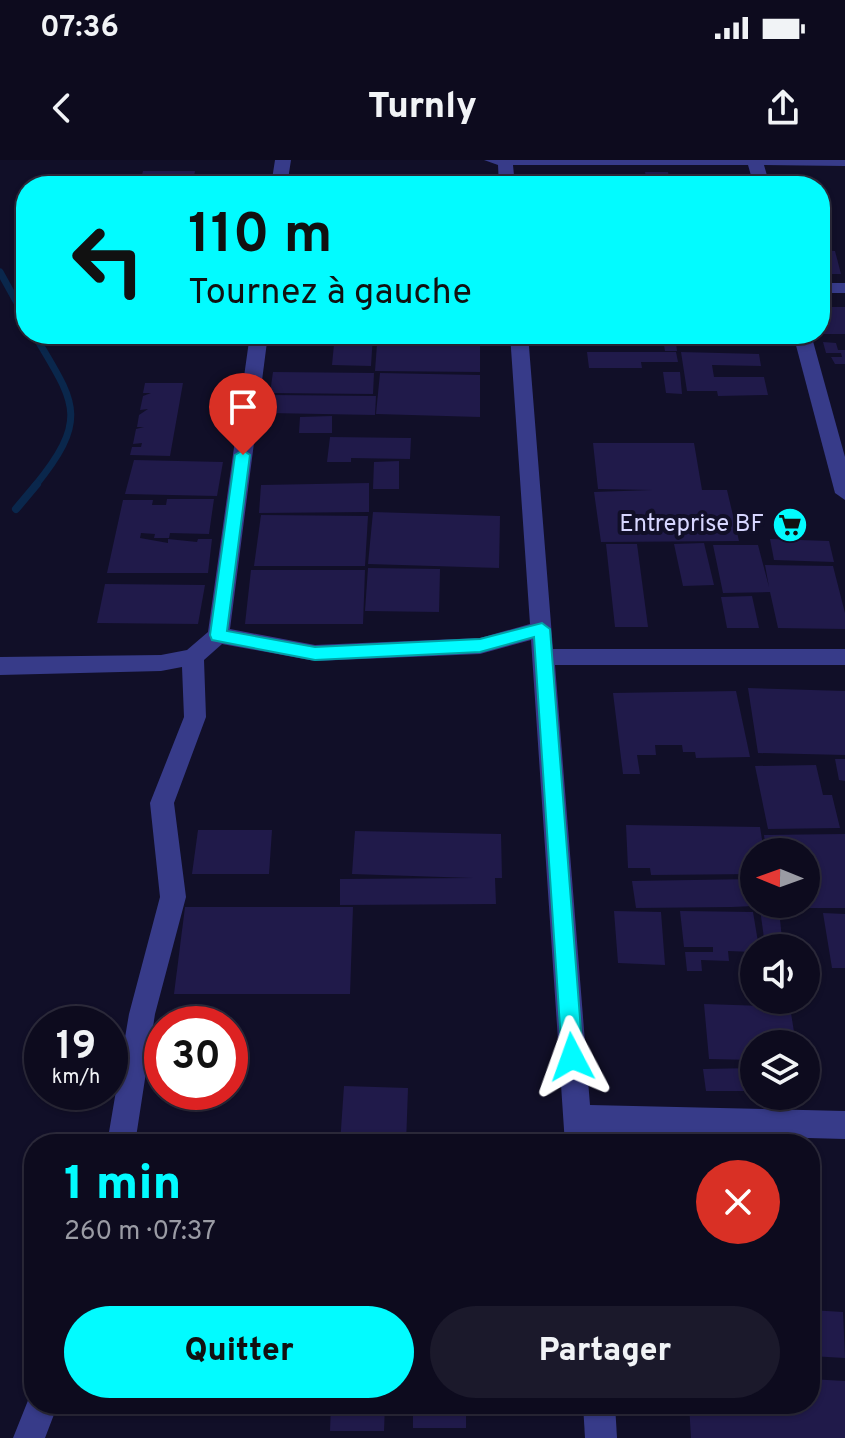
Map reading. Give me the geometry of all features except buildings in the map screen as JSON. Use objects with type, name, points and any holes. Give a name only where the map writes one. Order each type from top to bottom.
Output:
[{"type":"street","points":[[492,160],[845,161]]},
{"type":"street","points":[[0,666],[161,663],[193,657],[218,635],[258,344]]},
{"type":"street","points":[[520,344],[578,1131],[845,1125]]},
{"type":"street","points":[[805,344],[838,441],[845,493]]},
{"type":"street","points":[[218,635],[315,653],[480,646],[542,629]]},
{"type":"street","points":[[123,1134],[142,1014],[173,897],[162,803],[195,717],[193,657]]},
{"type":"street","points":[[544,657],[845,657]]},
{"type":"street","points":[[29,1438],[38,1414]]},
{"type":"street","points":[[600,1414],[601,1438]]},
{"type":"waterway","points":[[0,272],[16,301]]},
{"type":"waterway","points":[[35,486],[53,462],[70,426],[67,394],[40,344]]},
{"type":"waterway","points":[[16,509],[37,484]]},
{"type":"place","name":"Entreprise BF","points":[[790,525]]},
{"type":"route","points":[[243,455],[218,635],[315,653],[480,646],[542,629],[572,1057]]}]
